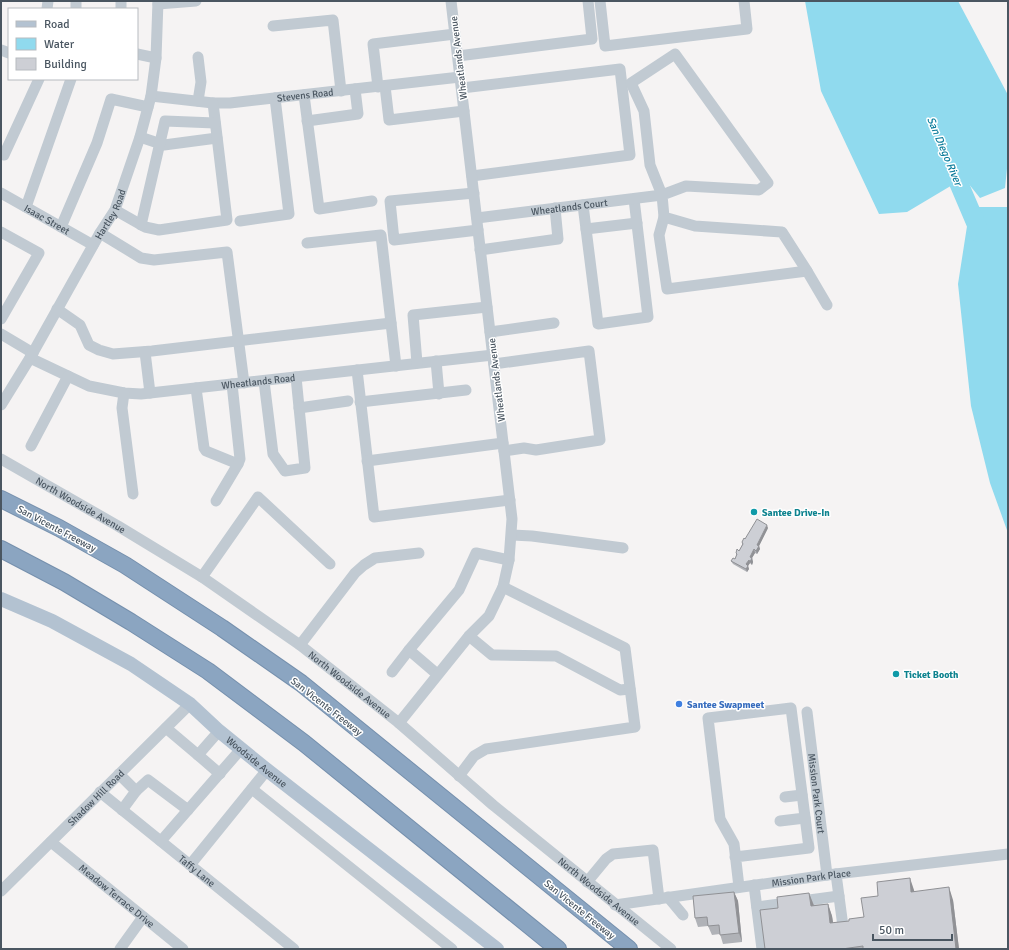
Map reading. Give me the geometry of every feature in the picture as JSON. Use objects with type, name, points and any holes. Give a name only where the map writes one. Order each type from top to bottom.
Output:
[{"type":"highway","name":"San Vicente Freeway","points":[[1,499],[59,528],[125,565],[222,628],[300,683],[629,949]]},
{"type":"highway","points":[[1,549],[64,582],[208,671],[304,744],[558,949]]},
{"type":"main road","name":"Woodside Avenue","points":[[1,599],[52,621],[131,664],[190,704],[219,731],[267,770],[497,949]]},
{"type":"street","points":[[158,3],[196,1]]},
{"type":"street","name":"Wheatlands Avenue","points":[[398,723],[469,636],[489,616],[502,587],[509,560],[512,535],[512,519],[504,447],[451,1]]},
{"type":"street","points":[[458,56],[592,39],[588,1]]},
{"type":"street","points":[[600,1],[605,46],[747,29],[744,1]]},
{"type":"street","name":"Hartley Road","points":[[1,405],[32,355],[93,245],[115,210],[140,137],[151,96],[156,58],[158,3]]},
{"type":"street","points":[[273,26],[333,20],[341,91]]},
{"type":"street","points":[[455,34],[373,44],[389,120],[464,111]]},
{"type":"street","points":[[138,54],[156,58]]},
{"type":"street","points":[[662,195],[686,186],[759,190],[768,183],[674,54],[631,83],[644,111],[650,165],[662,195],[664,217],[659,235],[667,289],[807,271]]},
{"type":"street","points":[[198,57],[201,82],[198,101]]},
{"type":"street","name":"Stevens Road","points":[[151,96],[213,103],[230,103],[382,86],[461,83],[620,69],[630,155],[472,176]]},
{"type":"street","points":[[2,156],[39,80]]},
{"type":"street","points":[[26,207],[71,80]]},
{"type":"street","points":[[307,121],[358,114],[355,89]]},
{"type":"street","points":[[304,95],[319,209],[372,201]]},
{"type":"street","points":[[240,221],[289,214],[275,98]]},
{"type":"street","points":[[61,227],[97,143],[111,99],[148,107]]},
{"type":"street","points":[[115,210],[141,225],[159,230],[227,220],[213,103]]},
{"type":"street","points":[[141,225],[165,121],[215,123]]},
{"type":"street","points":[[140,137],[164,145],[217,138]]},
{"type":"street","points":[[474,192],[390,201],[394,240],[478,230]]},
{"type":"street","name":"Isaac Street","points":[[1,193],[93,245]]},
{"type":"street","name":"Wheatlands Court","points":[[477,218],[662,195]]},
{"type":"street","points":[[583,205],[598,324],[648,317],[634,199]]},
{"type":"street","points":[[480,250],[558,240],[555,208]]},
{"type":"street","points":[[664,217],[695,226],[782,232],[827,305]]},
{"type":"street","points":[[586,229],[637,223]]},
{"type":"street","points":[[1,232],[39,253],[1,319]]},
{"type":"street","points":[[100,233],[141,258],[146,259],[154,260],[227,252],[244,383]]},
{"type":"street","points":[[307,243],[382,235],[396,366]]},
{"type":"street","points":[[417,363],[413,316],[487,307]]},
{"type":"street","points":[[57,309],[80,325],[89,345],[113,354],[145,352],[391,322]]},
{"type":"street","points":[[490,332],[554,323]]},
{"type":"street","name":"Wheatlands Road","points":[[1,334],[32,355],[68,376],[89,386],[124,393],[150,393],[436,361],[493,359],[589,351],[600,440],[536,450],[504,447]]},
{"type":"street","points":[[145,352],[150,393]]},
{"type":"street","points":[[436,361],[439,394]]},
{"type":"street","points":[[356,370],[374,517],[510,500]]},
{"type":"street","points":[[32,446],[68,376]]},
{"type":"street","points":[[264,381],[273,454],[285,471],[305,468],[296,377]]},
{"type":"street","points":[[216,501],[240,459],[232,384]]},
{"type":"street","points":[[196,388],[204,448],[206,451],[238,464]]},
{"type":"street","points":[[360,402],[466,390]]},
{"type":"street","points":[[124,393],[122,408],[133,494]]},
{"type":"street","points":[[299,408],[348,401]]},
{"type":"street","points":[[367,461],[504,447]]},
{"type":"street","name":"North Woodside Avenue","points":[[1,459],[118,526],[202,577],[300,645],[398,723],[493,805],[671,949]]},
{"type":"street","points":[[202,577],[258,497],[330,564]]},
{"type":"street","points":[[512,535],[532,536],[623,548]]},
{"type":"street","points":[[300,645],[355,573],[364,565],[375,558],[419,552]]},
{"type":"street","points":[[392,672],[459,590],[476,553],[509,560]]},
{"type":"street","points":[[459,776],[474,756],[486,749],[635,727],[625,648],[502,587]]},
{"type":"street","points":[[469,636],[492,654],[501,656],[556,656],[620,690],[630,689]]},
{"type":"street","points":[[409,650],[437,674]]},
{"type":"street","name":"Shadow Hill Road","points":[[1,891],[190,704]]},
{"type":"street","points":[[735,857],[809,848],[791,708],[708,718],[720,819],[734,844],[735,857],[739,887]]},
{"type":"street","name":"Mission Park Court","points":[[807,712],[832,874],[839,896],[844,934]]},
{"type":"street","points":[[166,728],[220,774]]},
{"type":"street","points":[[198,755],[219,731]]},
{"type":"street","points":[[161,841],[241,749]]},
{"type":"street","points":[[190,865],[267,770]]},
{"type":"street","points":[[119,774],[136,791]]},
{"type":"street","points":[[122,810],[136,791],[148,780],[188,810]]},
{"type":"street","points":[[252,789],[452,949]]},
{"type":"street","name":"Taffy Lane","points":[[100,792],[294,949]]},
{"type":"street","points":[[785,797],[802,795]]},
{"type":"street","points":[[780,821],[805,818]]},
{"type":"street","name":"Meadow Terrace Drive","points":[[51,842],[182,949]]},
{"type":"street","points":[[588,882],[606,859],[613,854],[653,850],[663,898],[683,915]]},
{"type":"street","name":"Mission Park Place","points":[[615,905],[832,874],[1008,854]]},
{"type":"street","points":[[754,885],[762,949]]},
{"type":"street","points":[[757,907],[839,896]]},
{"type":"street","points":[[120,949],[143,917]]},
{"type":"water","points":[[805,1],[958,1],[1008,95],[1008,159],[1005,188],[980,198],[964,178],[907,212],[879,214],[821,91]]},
{"type":"water","points":[[970,207],[1008,207],[1008,533],[990,483],[971,406],[958,284]]},
{"type":"building","points":[[757,519],[767,525],[757,545],[759,546],[756,551],[754,549],[750,557],[752,558],[750,562],[749,560],[746,564],[748,566],[746,569],[731,561],[733,558],[735,559],[737,549],[739,551],[743,544],[742,542],[744,538],[745,539]]},
{"type":"building","points":[[910,878],[911,892],[949,887],[956,949],[863,949],[863,946],[842,949],[765,949],[760,910],[778,908],[777,897],[809,893],[811,906],[828,904],[830,923],[849,921],[849,919],[864,917],[861,898],[878,896],[877,882]]},
{"type":"building","points":[[734,892],[739,933],[720,935],[719,925],[708,926],[707,917],[695,918],[693,896]]},
{"type":"waterway","name":"San Diego River","points":[[948,158],[980,233]]},
{"type":"place","name":"Santee Drive-In","points":[[754,512]]},
{"type":"place","name":"Ticket Booth","points":[[896,674]]},
{"type":"place","name":"Santee Swapmeet","points":[[679,704]]}]
